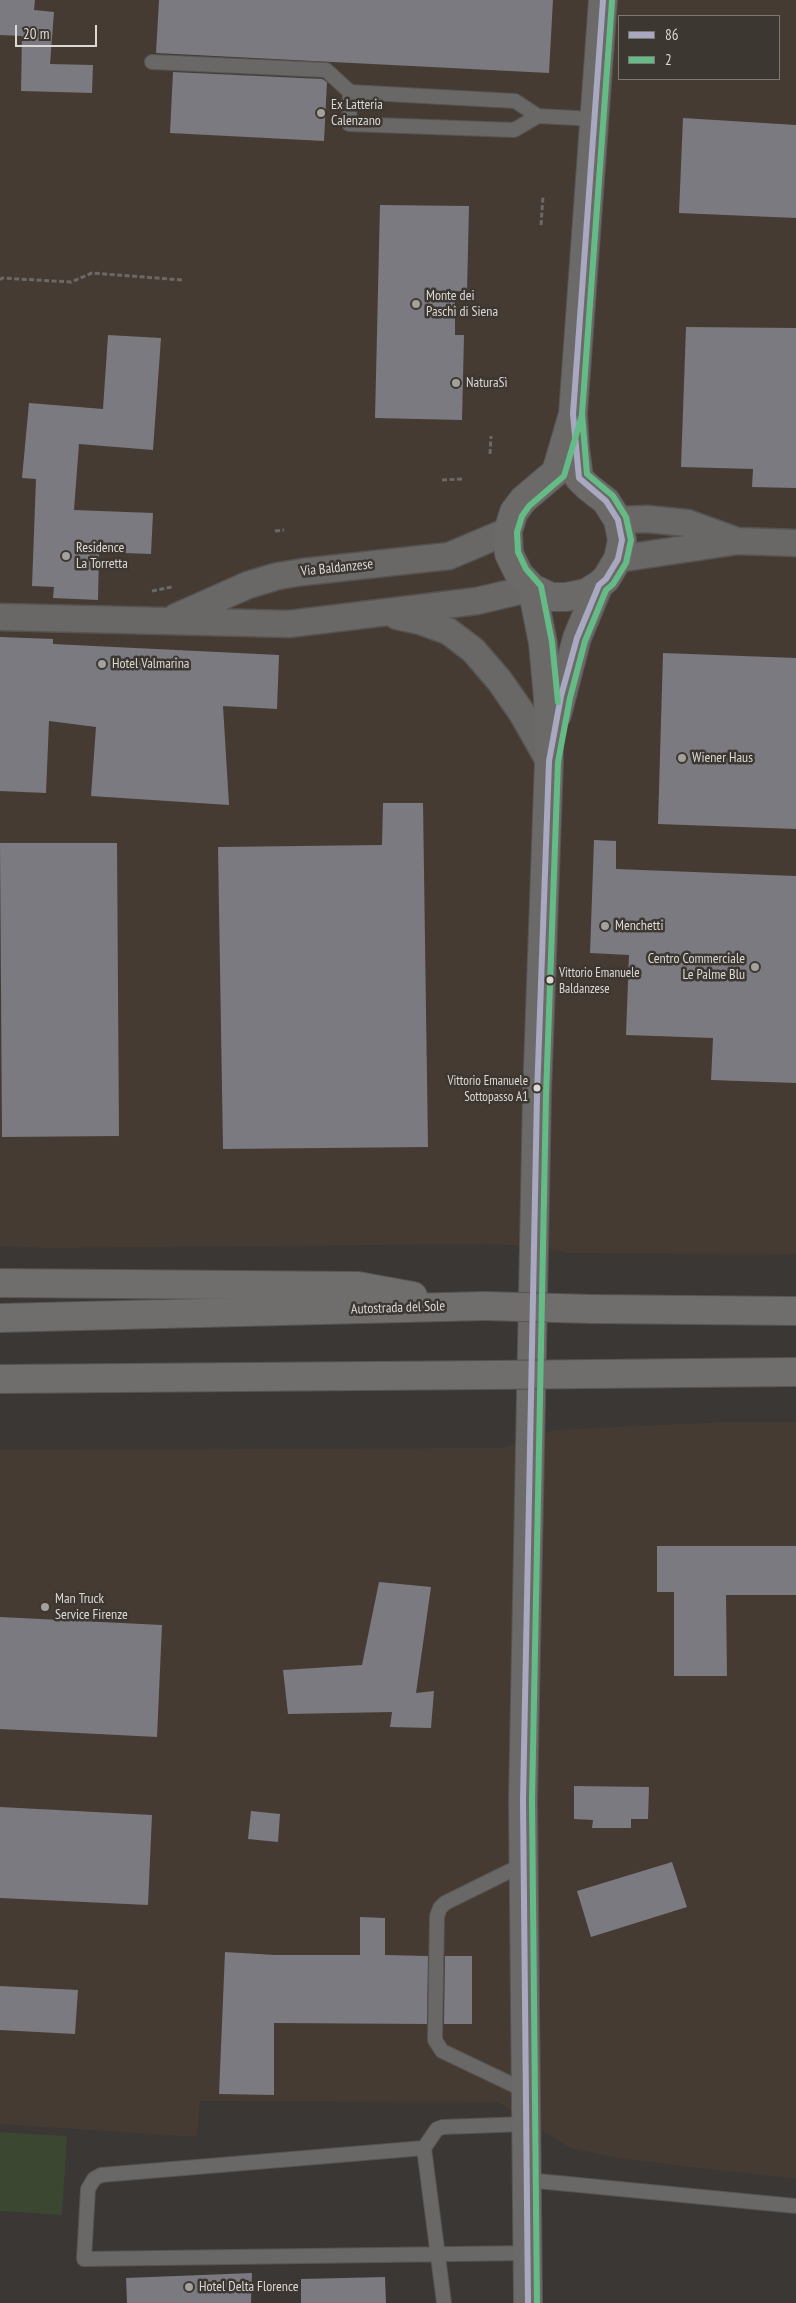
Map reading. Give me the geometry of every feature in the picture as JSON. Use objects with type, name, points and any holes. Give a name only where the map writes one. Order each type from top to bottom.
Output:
[{"type":"highway","points":[[0,1284],[358,1286],[474,1306]]},
{"type":"highway","name":"Autostrada del Sole","points":[[0,1318],[474,1306],[796,1311]]},
{"type":"highway","points":[[0,1380],[796,1372]]},
{"type":"main road","points":[[573,414],[556,472],[523,500],[514,512],[508,531],[509,554],[519,574],[532,588],[551,597],[566,597],[586,593],[599,586],[606,579],[618,559],[622,540],[618,520],[606,501],[579,478],[573,414],[603,0]]},
{"type":"main road","points":[[534,490],[552,483],[566,482],[588,487]]},
{"type":"main road","points":[[549,761],[561,696],[577,638],[599,586]]},
{"type":"main road","points":[[528,2303],[524,1864],[537,1095],[549,761],[548,698],[543,643],[532,588]]},
{"type":"street","points":[[618,520],[647,519],[687,523],[738,541]]},
{"type":"street","name":"Via Baldanzese","points":[[171,619],[248,585],[278,576],[449,556],[508,531]]},
{"type":"street","points":[[618,559],[738,541],[796,543]]},
{"type":"street","name":"Via Baldanzese","points":[[0,616],[171,619],[289,624],[477,601],[532,588]]},
{"type":"street","name":"Via Baldanzese","points":[[376,612],[420,621],[448,632],[473,650],[499,680],[522,712],[549,761]]},
{"type":"lane","points":[[152,62],[326,70],[350,92],[515,101],[538,116],[594,119]]},
{"type":"lane","points":[[350,92],[349,124],[514,130],[538,116]]},
{"type":"lane","points":[[524,1864],[445,1903],[440,1908],[437,1916],[435,2040],[442,2051],[526,2091]]},
{"type":"lane","points":[[444,2303],[424,2148],[437,2129],[443,2127],[526,2124]]},
{"type":"lane","points":[[424,2148],[101,2175],[94,2179],[88,2189],[84,2259],[528,2253]]},
{"type":"lane","points":[[527,2180],[796,2206]]},
{"type":"path","points":[[541,225],[543,196]]},
{"type":"path","points":[[0,280],[2,278],[70,282],[92,273],[182,280]]},
{"type":"path","points":[[490,454],[491,436]]},
{"type":"path","points":[[442,480],[462,479]]},
{"type":"path","points":[[275,531],[284,530]]},
{"type":"path","points":[[152,591],[172,587]]},
{"type":"shaded area","points":[[0,0],[796,0],[796,1254],[569,1253],[534,1246],[486,1244],[47,1248],[0,1246]]},
{"type":"shaded area","points":[[723,1422],[796,1422],[796,2179],[623,2159],[570,2148],[498,2102],[200,2101],[197,2137],[0,2124],[0,1450],[503,1448],[555,1430]]},
{"type":"green space","points":[[0,2132],[67,2136],[62,2215],[0,2211]]},
{"type":"building","points":[[0,0],[35,0],[34,10],[54,12],[50,64],[93,65],[92,93],[21,91],[22,36],[0,35]]},
{"type":"building","points":[[159,0],[553,0],[549,73],[156,53]]},
{"type":"building","points":[[173,72],[322,79],[327,82],[324,141],[170,133]]},
{"type":"building","points":[[683,118],[796,125],[796,218],[679,213]]},
{"type":"building","points":[[380,205],[469,206],[467,292],[455,291],[455,335],[464,335],[462,420],[375,418]]},
{"type":"building","points":[[686,327],[796,328],[796,488],[752,487],[753,469],[681,467]]},
{"type":"building","points":[[108,335],[161,338],[153,450],[79,444],[74,510],[153,513],[151,554],[99,552],[98,600],[53,598],[54,587],[32,586],[36,479],[22,478],[29,403],[103,409]]},
{"type":"building","points":[[0,637],[53,639],[53,644],[279,655],[277,709],[223,706],[229,805],[91,796],[96,727],[49,721],[46,793],[0,791]]},
{"type":"building","points":[[663,653],[796,658],[796,829],[658,824]]},
{"type":"building","points":[[383,803],[423,803],[428,1147],[223,1149],[218,847],[382,845]]},
{"type":"building","name":"Centro Commerciale Le Palme Blu","points":[[594,840],[616,841],[616,869],[796,876],[796,1083],[711,1080],[713,1038],[626,1035],[629,955],[590,953]]},
{"type":"building","points":[[0,843],[117,843],[119,1136],[2,1137]]},
{"type":"building","points":[[657,1546],[796,1546],[796,1595],[726,1595],[727,1676],[674,1676],[674,1592],[657,1592]]},
{"type":"building","points":[[379,1582],[431,1587],[416,1693],[434,1691],[431,1728],[390,1727],[392,1712],[288,1714],[283,1670],[362,1665]]},
{"type":"building","points":[[0,1617],[162,1625],[157,1737],[0,1729]]},
{"type":"building","points":[[574,1786],[649,1787],[648,1819],[631,1819],[631,1828],[592,1828],[593,1820],[574,1819]]},
{"type":"building","points":[[0,1807],[152,1815],[148,1905],[0,1898]]},
{"type":"building","points":[[251,1811],[280,1814],[278,1842],[248,1839]]},
{"type":"building","points":[[672,1862],[687,1907],[591,1937],[577,1891]]},
{"type":"building","points":[[360,1917],[385,1918],[385,1955],[428,1956],[427,2024],[274,2023],[274,2095],[219,2094],[225,1952],[275,1955],[360,1955]]},
{"type":"building","points":[[445,1956],[472,1956],[472,2024],[444,2024]]},
{"type":"building","points":[[0,1986],[78,1990],[75,2034],[0,2030]]},
{"type":"building","points":[[252,2273],[251,2303],[127,2303],[126,2278]]},
{"type":"building","points":[[385,2277],[386,2303],[301,2303],[301,2279]]},
{"type":"transit line","name":"86","points":[[528,2303],[523,1800],[537,1095],[549,761],[561,696],[577,638],[599,585],[606,579],[618,559],[622,540],[618,520],[606,501],[579,478],[573,414],[603,0]]},
{"type":"transit line","name":"2","points":[[537,2303],[532,1800],[546,1095],[558,762],[570,698],[585,641],[606,590],[613,584],[626,563],[631,540],[626,517],[613,496],[587,474],[582,414],[612,1]]},
{"type":"transit line","name":"2","points":[[558,702],[552,642],[541,586],[526,569],[518,552],[517,532],[522,516],[529,506],[564,476],[582,415]]},
{"type":"place","name":"Ex Latteria Calenzano","points":[[321,113]]},
{"type":"place","name":"Monte dei Paschi di Siena","points":[[416,304]]},
{"type":"place","name":"NaturaSì","points":[[456,383]]},
{"type":"place","name":"Residence La Torretta","points":[[66,556]]},
{"type":"place","name":"Hotel Valmarina","points":[[102,664]]},
{"type":"place","name":"Wiener Haus","points":[[682,758]]},
{"type":"place","name":"Menchetti","points":[[605,926]]},
{"type":"place","name":"Centro Commerciale Le Palme Blu","points":[[755,967]]},
{"type":"place","name":"Vittorio Emanuele Baldanzese","points":[[550,980]]},
{"type":"place","name":"Vittorio Emanuele Sottopasso A1","points":[[537,1088]]},
{"type":"place","name":"Man Truck Service Firenze","points":[[45,1607]]},
{"type":"place","name":"Hotel Delta Florence","points":[[189,2287]]}]
